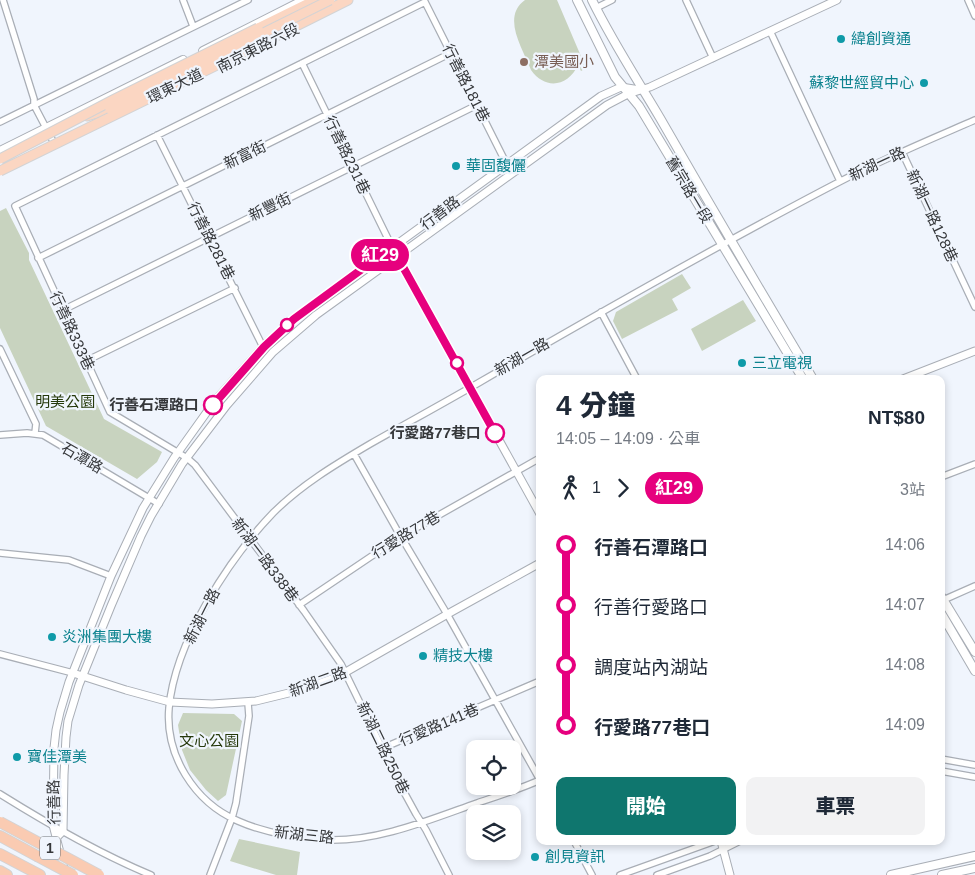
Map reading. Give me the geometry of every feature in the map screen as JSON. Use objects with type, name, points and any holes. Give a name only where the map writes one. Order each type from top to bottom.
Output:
[{"type":"highway","name":"環東大道","points":[[0,159],[315,0]]},
{"type":"highway","points":[[77,119],[110,109],[330,0]]},
{"type":"highway","name":"環東大道","points":[[0,171],[348,0]]},
{"type":"highway","points":[[86,129],[110,109]]},
{"type":"highway","name":"1","points":[[0,822],[99,875]]},
{"type":"highway","name":"1","points":[[0,836],[73,875]]},
{"type":"highway","name":"1","points":[[0,854],[40,875]]},
{"type":"highway","points":[[0,872],[7,875]]},
{"type":"main road","name":"南京東路六段","points":[[0,150],[304,0]]},
{"type":"main road","name":"南京東路六段","points":[[0,176],[355,0]]},
{"type":"main road","name":"舊宗路一段","points":[[577,0],[621,87],[639,106],[801,375]]},
{"type":"main road","name":"舊宗路一段","points":[[592,0],[811,375]]},
{"type":"main road","points":[[188,58],[198,78]]},
{"type":"main road","points":[[945,604],[975,652]]},
{"type":"main road","points":[[945,620],[975,671]]},
{"type":"main road","points":[[891,875],[975,856]]},
{"type":"main road","points":[[942,875],[975,868]]},
{"type":"street","points":[[3,0],[33,95],[34,105],[56,147]]},
{"type":"street","points":[[183,0],[193,26]]},
{"type":"street","points":[[0,122],[248,0]]},
{"type":"street","points":[[596,8],[612,0]]},
{"type":"street","points":[[687,0],[713,58]]},
{"type":"street","name":"行善路","points":[[56,838],[63,831],[68,721],[83,677],[140,536],[187,458],[227,404],[273,352],[316,315],[607,106],[628,94],[643,90],[837,0]]},
{"type":"street","points":[[968,0],[975,16]]},
{"type":"street","name":"行善路181巷","points":[[302,63],[425,2],[507,165]]},
{"type":"street","points":[[770,31],[840,181]]},
{"type":"street","name":"新富街","points":[[38,258],[451,53]]},
{"type":"street","points":[[157,135],[302,63]]},
{"type":"street","name":"行善路231巷","points":[[302,63],[392,247]]},
{"type":"street","points":[[621,87],[643,90]]},
{"type":"street","name":"行善路","points":[[56,838],[53,825],[54,748],[60,712],[73,673],[111,576],[149,497],[214,402],[264,347],[294,319],[601,96],[621,87]]},
{"type":"street","name":"新豐街","points":[[63,310],[477,105]]},
{"type":"street","name":"新湖一路","points":[[170,702],[177,670],[190,636],[206,603],[234,557],[276,510],[322,473],[730,239],[840,181],[975,120]]},
{"type":"street","name":"行善路281巷","points":[[157,135],[264,347]]},
{"type":"street","name":"行善路333巷","points":[[157,135],[14,206],[110,412],[178,452]]},
{"type":"street","name":"新湖一路128巷","points":[[902,152],[975,308]]},
{"type":"street","points":[[392,247],[536,507]]},
{"type":"street","points":[[86,361],[235,288]]},
{"type":"street","points":[[600,312],[636,375]]},
{"type":"street","points":[[0,349],[36,424],[35,433]]},
{"type":"street","points":[[913,375],[975,351]]},
{"type":"street","name":"石潭路","points":[[0,435],[35,433],[42,435],[158,504]]},
{"type":"street","name":"新湖一路338巷","points":[[178,452],[195,465],[299,605],[346,673]]},
{"type":"street","points":[[354,454],[400,537],[448,614],[536,773]]},
{"type":"street","name":"行愛路77巷","points":[[299,605],[400,537],[536,460]]},
{"type":"street","points":[[945,475],[975,464]]},
{"type":"street","points":[[0,553],[69,560],[111,576]]},
{"type":"street","name":"新湖二路","points":[[73,673],[170,702],[212,704],[248,702],[297,691],[346,673],[536,566]]},
{"type":"street","points":[[945,598],[975,586]]},
{"type":"street","points":[[0,654],[73,673]]},
{"type":"street","name":"新湖二路250巷","points":[[346,673],[420,822],[449,875]]},
{"type":"street","name":"行愛路141巷","points":[[383,748],[536,683]]},
{"type":"street","name":"新湖三路","points":[[170,702],[170,730],[173,749],[181,769],[193,787],[213,806],[232,818],[265,830],[291,836],[328,840],[366,837],[420,822],[536,781]]},
{"type":"street","points":[[210,875],[236,803],[249,716],[248,702]]},
{"type":"street","points":[[945,759],[975,765]]},
{"type":"street","points":[[945,771],[975,777]]},
{"type":"street","points":[[0,794],[122,863],[151,875]]},
{"type":"street","points":[[56,838],[66,875]]},
{"type":"street","points":[[576,845],[592,875]]},
{"type":"street","points":[[620,875],[704,845]]},
{"type":"street","points":[[722,845],[730,875]]},
{"type":"street","points":[[657,875],[710,856],[732,845]]},
{"type":"green space","points":[[525,0],[557,0],[586,68],[581,71],[578,65],[568,78],[556,83],[543,81],[531,70],[519,43],[514,24],[518,7]]},
{"type":"green space","name":"明美公園","points":[[6,208],[29,253],[29,260],[104,419],[162,452],[157,462],[137,479],[46,426],[0,328],[0,211]]},
{"type":"green space","points":[[682,274],[691,288],[672,299],[678,310],[622,339],[613,321],[616,312]]},
{"type":"green space","points":[[743,300],[756,321],[702,351],[691,329]]},
{"type":"green space","name":"文心公園","points":[[183,713],[234,714],[242,721],[226,795],[218,801],[206,790],[190,770],[182,750],[178,725]]},
{"type":"green space","points":[[239,839],[300,852],[297,875],[276,875],[230,861]]},
{"type":"bus line","name":"紅29","points":[[213,405],[264,347],[294,319],[392,247],[495,433]]},
{"type":"place","name":"緯創資通","points":[[841,39]]},
{"type":"place","name":"潭美國小","points":[[524,62]]},
{"type":"place","name":"蘇黎世經貿中心","points":[[924,83]]},
{"type":"place","name":"華固馥儷","points":[[456,166]]},
{"type":"place","name":"三立電視","points":[[742,363]]},
{"type":"place","name":"行善石潭路口","points":[[213,405]]},
{"type":"place","name":"行愛路77巷口","points":[[495,433]]},
{"type":"place","name":"炎洲集團大樓","points":[[52,637]]},
{"type":"place","name":"精技大樓","points":[[423,656]]},
{"type":"place","name":"寶佳潭美","points":[[17,757]]},
{"type":"place","name":"創見資訊","points":[[535,857]]}]
